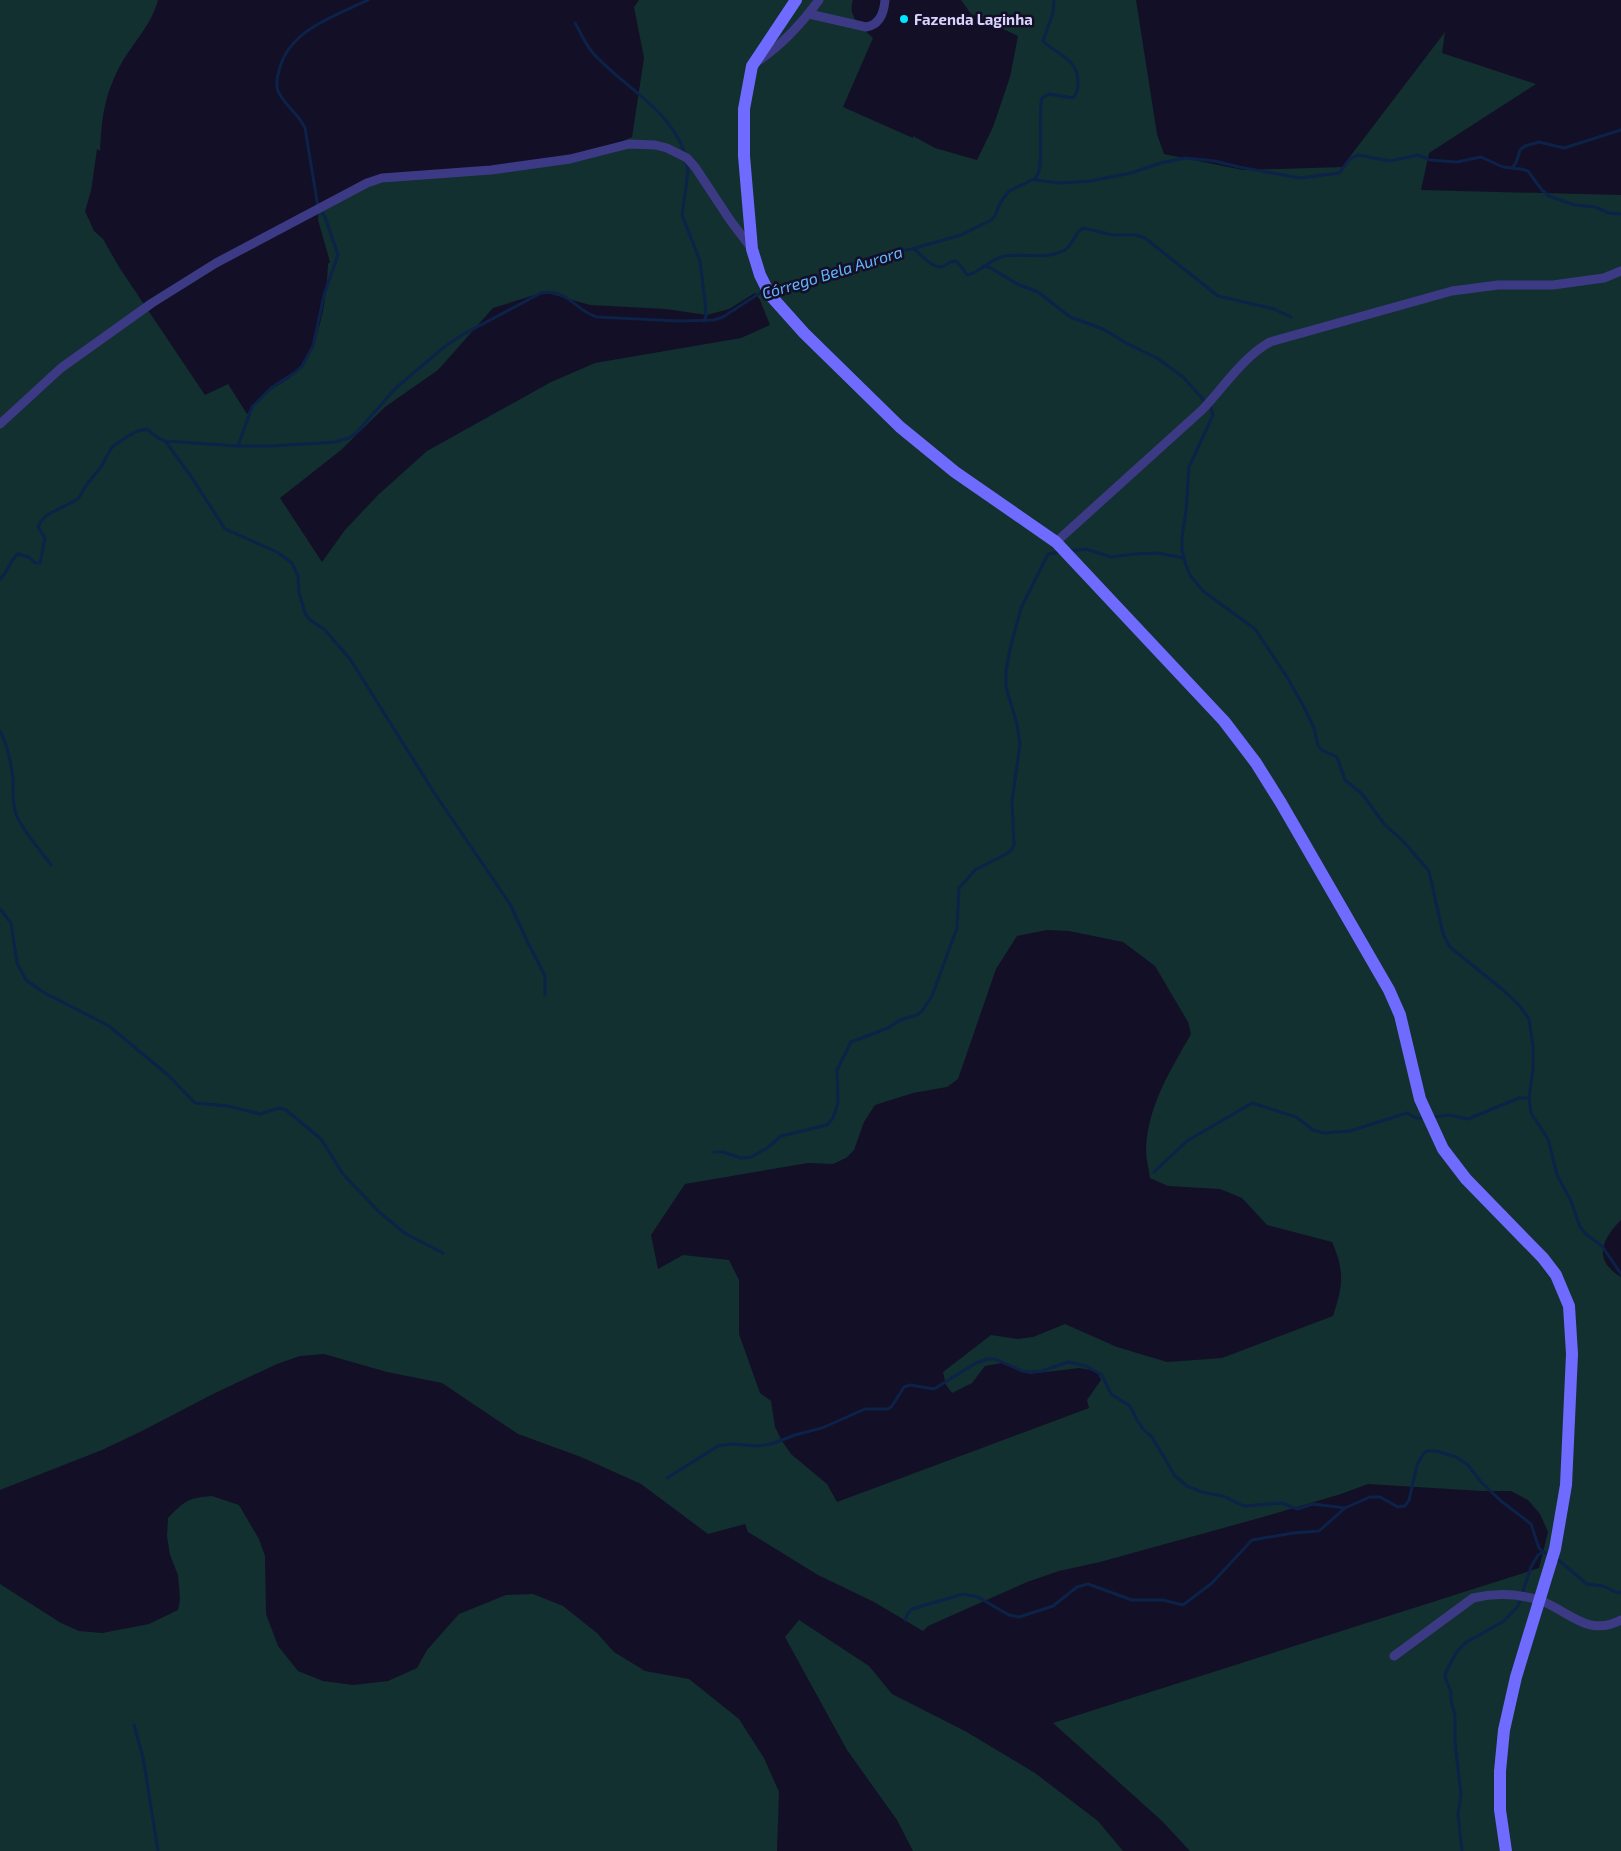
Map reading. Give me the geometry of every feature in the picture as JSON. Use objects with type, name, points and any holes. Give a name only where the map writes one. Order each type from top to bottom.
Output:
[{"type":"main road","points":[[796,0],[752,66],[744,109],[744,156],[752,249],[760,275],[770,295],[804,333],[884,411],[954,472],[1056,542],[1224,721],[1256,763],[1281,803],[1388,990],[1400,1015],[1420,1099],[1443,1149],[1454,1166],[1528,1241],[1556,1275],[1569,1306],[1572,1354],[1566,1486],[1554,1549],[1516,1677],[1504,1730],[1500,1772],[1500,1810],[1506,1851]]},
{"type":"street","points":[[752,66],[781,44],[809,14],[819,0]]},
{"type":"street","points":[[809,14],[866,27],[872,26],[879,22],[885,0]]},
{"type":"street","points":[[0,424],[61,368],[152,303],[216,263],[367,183],[382,178],[483,170],[570,158],[629,144],[655,145],[679,153],[687,158],[752,249]]},
{"type":"street","points":[[1056,542],[1202,410],[1251,356],[1270,342],[1452,291],[1498,285],[1553,285],[1604,278],[1621,271]]},
{"type":"street","points":[[1394,1656],[1473,1598],[1488,1594],[1539,1600],[1588,1626],[1606,1627],[1621,1620]]},
{"type":"green space","points":[[0,0],[158,0],[142,33],[115,75],[107,96],[100,151],[97,149],[91,191],[85,211],[94,231],[103,239],[119,267],[205,395],[228,384],[247,414],[265,394],[294,374],[310,350],[316,336],[326,293],[328,264],[330,262],[318,220],[319,206],[376,184],[432,174],[516,171],[616,144],[632,137],[644,58],[634,7],[639,0],[853,0],[852,12],[854,17],[860,26],[873,38],[843,107],[913,138],[913,136],[935,148],[977,160],[993,127],[1010,77],[1018,36],[971,14],[961,0],[1136,0],[1157,134],[1164,154],[1243,170],[1342,167],[1445,32],[1442,53],[1536,84],[1429,153],[1421,190],[1621,195],[1621,1220],[1614,1227],[1605,1242],[1603,1257],[1606,1264],[1621,1277],[1621,1851],[1190,1851],[1162,1821],[1053,1723],[1539,1568],[1548,1532],[1540,1514],[1528,1500],[1511,1491],[1368,1484],[1263,1517],[1100,1562],[1059,1571],[1027,1582],[928,1626],[923,1631],[874,1602],[818,1575],[748,1532],[745,1524],[708,1534],[641,1484],[581,1457],[518,1434],[442,1383],[387,1372],[324,1354],[300,1356],[277,1364],[102,1450],[0,1490]],"holes":[[[544,292],[590,305],[666,309],[707,315],[729,309],[755,293],[760,300],[770,325],[741,338],[595,363],[551,382],[427,451],[378,495],[345,530],[322,562],[280,498],[341,450],[385,407],[438,370],[493,308]],[[1047,930],[1069,931],[1123,942],[1155,966],[1188,1022],[1191,1034],[1161,1090],[1150,1119],[1146,1151],[1150,1178],[1168,1186],[1220,1189],[1242,1198],[1267,1225],[1332,1242],[1341,1270],[1341,1287],[1333,1316],[1222,1358],[1167,1362],[1117,1347],[1065,1324],[1033,1337],[1018,1339],[991,1335],[943,1372],[946,1385],[952,1393],[972,1383],[985,1366],[1002,1363],[1030,1374],[1079,1368],[1097,1371],[1101,1380],[1087,1400],[1089,1408],[837,1502],[827,1484],[791,1454],[775,1427],[771,1401],[760,1393],[739,1334],[739,1280],[729,1260],[683,1255],[658,1269],[651,1235],[685,1184],[808,1163],[833,1164],[846,1158],[854,1150],[864,1122],[875,1105],[913,1093],[947,1087],[958,1079],[996,969],[1017,936]]]},
{"type":"green space","points":[[212,1496],[239,1505],[259,1539],[265,1556],[266,1614],[278,1646],[298,1671],[323,1681],[353,1685],[388,1681],[417,1668],[427,1650],[459,1614],[506,1595],[533,1594],[563,1606],[597,1633],[614,1652],[645,1671],[689,1679],[739,1719],[764,1758],[779,1792],[777,1851],[0,1851],[0,1584],[61,1623],[79,1631],[102,1633],[149,1624],[178,1610],[180,1600],[178,1575],[170,1555],[167,1536],[168,1518],[187,1501]]},
{"type":"green space","points":[[799,1620],[869,1666],[892,1694],[965,1731],[1035,1773],[1098,1821],[1123,1851],[913,1851],[897,1820],[847,1750],[785,1637]]},
{"type":"waterway","points":[[238,446],[252,407],[271,388],[297,371],[302,366],[313,346],[324,295],[338,255],[325,217],[318,207],[305,128],[278,91],[278,73],[284,57],[302,35],[314,26],[368,0]]},
{"type":"waterway","name":"Córrego Bela Aurora","points":[[769,288],[791,284],[881,254],[912,249],[961,235],[991,220],[1009,191],[1036,178],[1039,172],[1041,152],[1040,116],[1042,98],[1049,94],[1073,98],[1078,87],[1075,68],[1066,58],[1043,41],[1053,13],[1054,0]]},
{"type":"waterway","points":[[575,23],[593,53],[645,99],[669,124],[685,154]]},
{"type":"waterway","points":[[1512,168],[1516,163],[1520,150],[1525,146],[1539,142],[1564,148],[1621,130]]},
{"type":"waterway","points":[[1035,180],[1061,183],[1090,181],[1131,173],[1161,163],[1185,158],[1215,161],[1300,178],[1339,173],[1350,159],[1358,155],[1390,161],[1418,155],[1430,160],[1457,162],[1481,157],[1503,167],[1528,171],[1542,190],[1549,196],[1575,205],[1595,207],[1609,213],[1621,214]]},
{"type":"waterway","points":[[686,160],[688,172],[682,215],[700,261],[705,301],[706,316],[704,321]]},
{"type":"waterway","points":[[914,249],[936,266],[944,266],[955,261],[968,275],[1000,257],[1056,254],[1066,249],[1077,233],[1083,228],[1113,235],[1136,235],[1145,238],[1218,296],[1274,309],[1291,317]]},
{"type":"waterway","points":[[984,266],[991,268],[1017,284],[1038,292],[1070,317],[1103,329],[1157,358],[1183,377],[1211,408],[1213,415],[1189,467],[1182,550],[1190,575],[1203,591],[1255,629],[1287,677],[1305,709],[1314,728],[1318,746],[1337,757],[1345,780],[1362,794],[1385,825],[1402,840],[1429,871],[1443,934],[1450,947],[1503,990],[1518,1004],[1529,1019],[1533,1046],[1533,1069],[1529,1098],[1531,1113],[1548,1139],[1557,1175],[1571,1201],[1580,1227],[1602,1246],[1621,1274]]},
{"type":"waterway","name":"Córrego Bela Aurora","points":[[0,579],[18,554],[29,557],[35,563],[40,563],[45,538],[38,527],[41,521],[47,515],[78,499],[101,467],[112,447],[138,431],[147,429],[165,441],[238,446],[335,442],[355,434],[396,388],[444,347],[462,335],[541,293],[550,292],[558,294],[597,317],[679,321],[714,320],[723,317],[763,291]]},
{"type":"waterway","points":[[166,442],[225,529],[277,552],[292,563],[298,576],[299,593],[305,613],[309,619],[325,630],[350,659],[435,794],[510,904],[545,976],[545,995]]},
{"type":"waterway","points":[[1069,551],[1086,549],[1111,557],[1157,553],[1184,558]]},
{"type":"waterway","points":[[714,1152],[723,1152],[741,1158],[751,1157],[767,1148],[781,1136],[827,1125],[833,1118],[838,1103],[837,1070],[851,1042],[888,1028],[900,1020],[917,1015],[932,996],[957,928],[959,888],[975,870],[1008,853],[1014,845],[1012,801],[1020,744],[1017,724],[1006,687],[1006,671],[1021,608],[1048,554],[1060,552]]},
{"type":"waterway","points":[[0,731],[10,760],[13,779],[13,801],[16,814],[27,834],[51,865]]},
{"type":"waterway","points":[[0,909],[11,923],[17,963],[26,980],[43,992],[109,1026],[168,1075],[195,1103],[228,1106],[260,1114],[279,1108],[286,1110],[321,1139],[343,1174],[379,1212],[406,1234],[443,1253]]},
{"type":"waterway","points":[[1433,1117],[1449,1115],[1468,1119],[1519,1098],[1529,1098]]},
{"type":"waterway","points":[[1154,1172],[1187,1141],[1252,1103],[1296,1117],[1313,1130],[1324,1133],[1350,1131],[1407,1113],[1416,1118],[1424,1118]]},
{"type":"waterway","points":[[667,1478],[718,1446],[771,1444],[822,1428],[865,1409],[888,1409],[904,1387],[910,1385],[934,1389],[976,1363],[988,1359],[995,1359],[1022,1371],[1029,1372],[1042,1371],[1068,1362],[1086,1366],[1102,1375],[1111,1394],[1130,1406],[1143,1429],[1152,1437],[1175,1476],[1187,1486],[1202,1492],[1223,1496],[1244,1506],[1281,1503],[1298,1509],[1313,1504],[1345,1508]]},
{"type":"waterway","points":[[905,1620],[912,1609],[963,1594],[978,1597],[1009,1615],[1019,1617],[1053,1606],[1077,1587],[1088,1584],[1132,1600],[1163,1600],[1183,1605],[1212,1583],[1252,1540],[1319,1531],[1345,1508],[1370,1497],[1380,1497],[1398,1507],[1405,1506],[1409,1500],[1417,1465],[1423,1454],[1427,1451],[1437,1451],[1456,1457],[1468,1465],[1481,1482],[1501,1501],[1531,1524],[1539,1548],[1550,1555]]},
{"type":"waterway","points":[[1462,1851],[1458,1814],[1461,1795],[1455,1742],[1455,1715],[1451,1701],[1451,1692],[1445,1677],[1446,1672],[1456,1653],[1465,1643],[1504,1621],[1518,1606],[1531,1567],[1538,1555],[1543,1552]]},
{"type":"waterway","points":[[1556,1558],[1587,1584],[1603,1586],[1618,1593],[1621,1592]]},
{"type":"waterway","points":[[134,1725],[143,1757],[158,1851]]},
{"type":"place","name":"Fazenda Laginha","points":[[904,19]]}]
